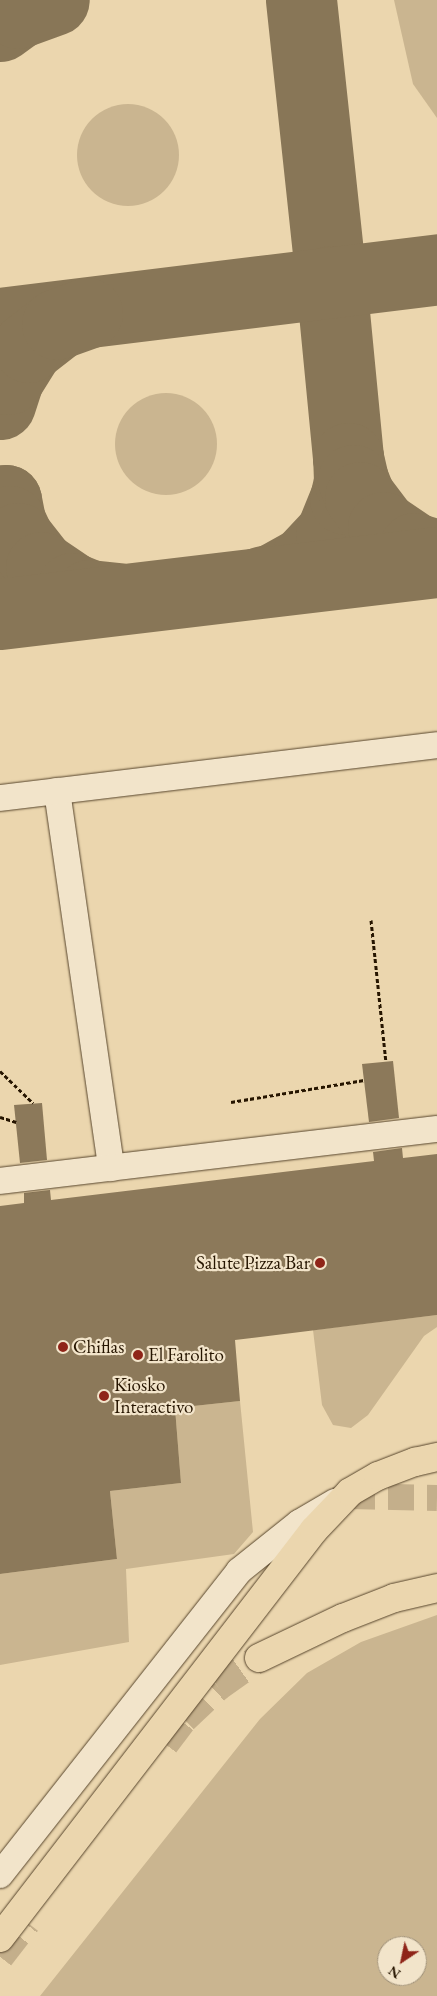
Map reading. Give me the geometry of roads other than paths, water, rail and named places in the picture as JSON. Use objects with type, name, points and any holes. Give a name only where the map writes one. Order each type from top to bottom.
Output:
[{"type":"main road","points":[[0,1938],[297,1553],[350,1492],[378,1476],[416,1462],[437,1457]]},
{"type":"main road","points":[[260,1658],[343,1618],[394,1598],[437,1588]]},
{"type":"lane","points":[[0,798],[437,746]]},
{"type":"lane","points":[[57,791],[111,1168]]},
{"type":"lane","points":[[0,1182],[437,1129]]},
{"type":"lane","points":[[0,1875],[239,1572],[299,1523],[350,1492]]},
{"type":"tunnel","points":[[336,1500],[349,1496],[437,1498]]},
{"type":"tunnel","points":[[165,1744],[184,1719],[218,1687],[259,1658]]},
{"type":"tunnel","points":[[0,1957],[27,1922]]},
{"type":"place","name":"Salute Pizza Bar","points":[[320,1263]]},
{"type":"place","name":"Chiflas","points":[[63,1347]]},
{"type":"place","name":"El Farolito","points":[[138,1355]]},
{"type":"place","name":"Kiosko Interactivo","points":[[104,1396]]}]
